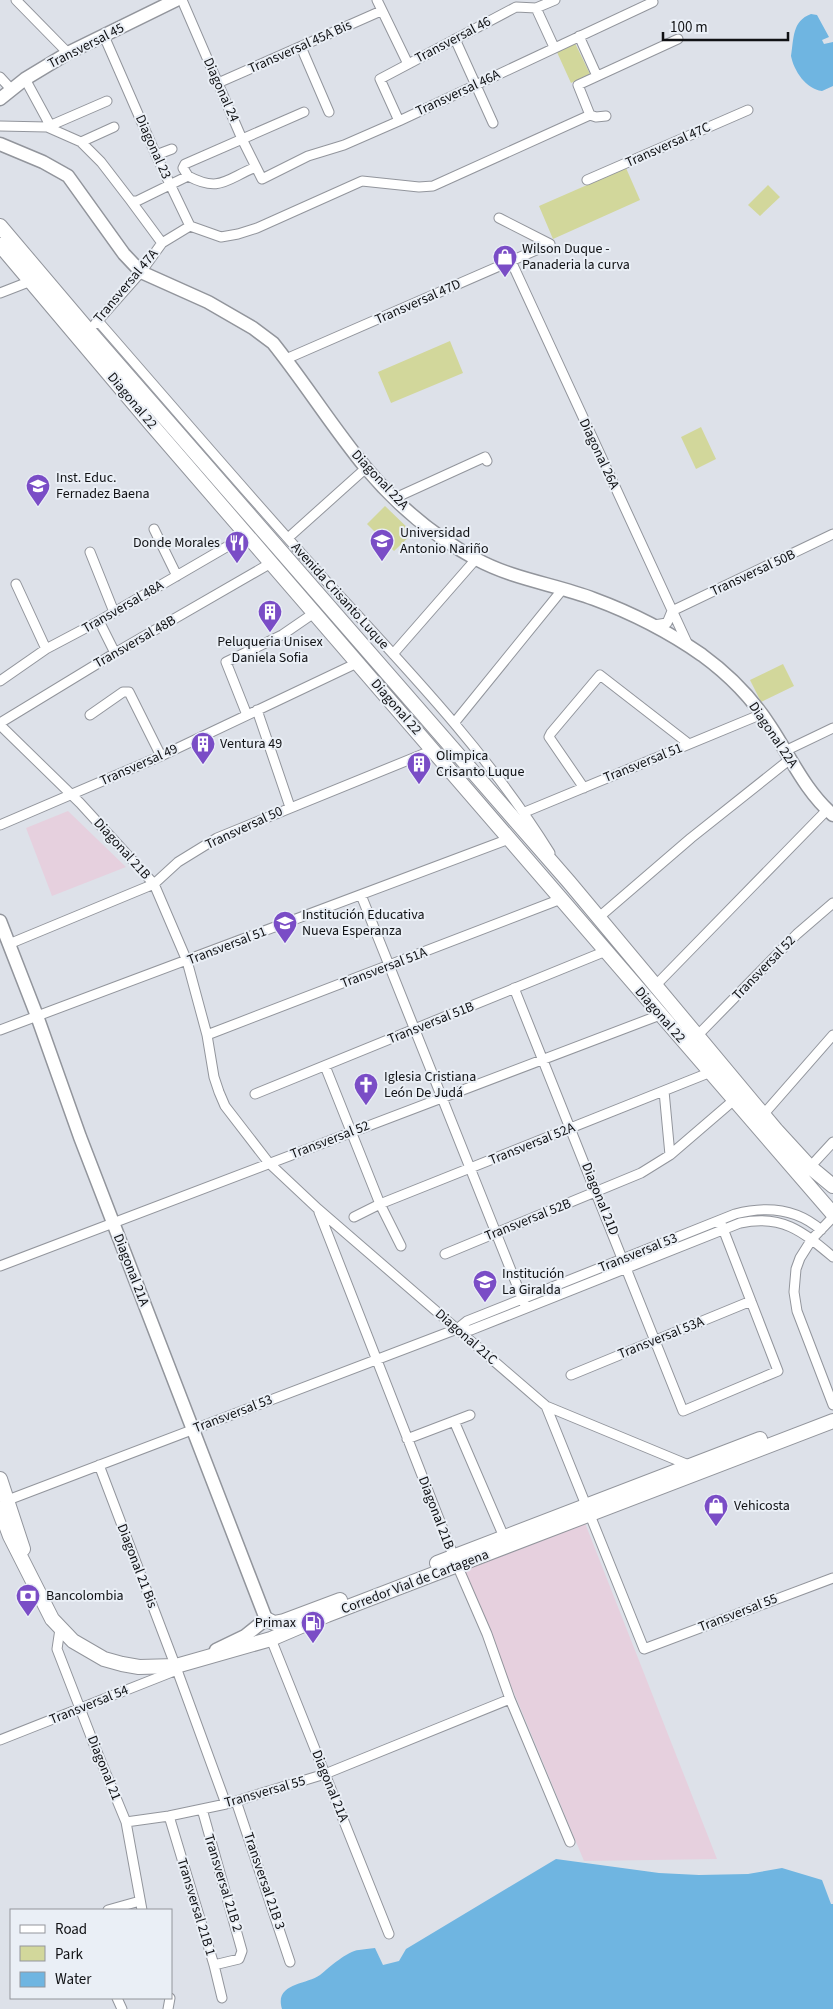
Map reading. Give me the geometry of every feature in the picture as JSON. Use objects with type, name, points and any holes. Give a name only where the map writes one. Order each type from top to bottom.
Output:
[{"type":"main road","name":"Diagonal 22","points":[[0,226],[93,326],[569,882],[763,1115],[810,1167],[833,1186]]},
{"type":"main road","name":"Diagonal 22","points":[[0,245],[833,1216]]},
{"type":"main road","name":"Corredor Vial de Cartagena","points":[[266,1619],[274,1623],[284,1621],[455,1561],[504,1537],[587,1510],[691,1466],[833,1411]]},
{"type":"main road","name":"Corredor Vial de Cartagena","points":[[0,1479],[4,1504],[20,1534],[28,1569],[48,1612],[60,1630],[88,1651],[104,1659],[139,1667],[177,1668],[271,1638],[455,1561],[587,1510],[833,1421]]},
{"type":"street","points":[[16,0],[68,53]]},
{"type":"street","name":"Transversal 45","points":[[0,99],[25,79],[68,53],[176,0]]},
{"type":"street","name":"Diagonal 24","points":[[182,0],[242,139],[262,179]]},
{"type":"street","points":[[377,0],[408,64]]},
{"type":"street","name":"Transversal 46","points":[[399,121],[380,79],[516,7],[536,8],[555,0]]},
{"type":"street","name":"Transversal 46A","points":[[262,179],[308,156],[344,144],[399,121],[653,2]]},
{"type":"street","points":[[536,8],[554,47]]},
{"type":"street","name":"Transversal 45A Bis","points":[[218,83],[381,11]]},
{"type":"street","name":"Diagonal 23","points":[[104,36],[169,184],[190,226]]},
{"type":"street","points":[[579,36],[597,76]]},
{"type":"street","points":[[456,39],[493,122]]},
{"type":"street","points":[[590,115],[578,84],[678,39]]},
{"type":"street","points":[[301,47],[329,112]]},
{"type":"street","points":[[0,77],[11,89]]},
{"type":"street","points":[[25,79],[49,126],[81,142],[101,162],[162,243]]},
{"type":"street","points":[[0,126],[49,126],[107,101]]},
{"type":"street","name":"Transversal 47C","points":[[587,180],[748,110]]},
{"type":"street","points":[[256,167],[217,184],[202,183],[188,176],[183,168],[185,164],[304,112]]},
{"type":"street","points":[[190,226],[221,237],[257,228],[362,181],[419,187],[433,186],[590,115],[606,116]]},
{"type":"street","points":[[81,142],[114,128]]},
{"type":"street","name":"Diagonal 22A","points":[[0,144],[43,162],[68,176],[124,254],[141,272],[208,302],[235,317],[273,343],[366,468],[395,498],[433,532],[476,559],[512,575],[594,598],[649,624],[689,647],[731,679],[762,714],[787,755],[830,813]]},
{"type":"street","points":[[156,155],[172,149]]},
{"type":"street","points":[[131,201],[188,176]]},
{"type":"street","name":"Transversal 47D","points":[[286,359],[550,244],[499,218]]},
{"type":"street","name":"Transversal 47A","points":[[93,326],[141,272],[162,243],[190,226]]},
{"type":"street","name":"Diagonal 26A","points":[[511,261],[689,647]]},
{"type":"street","points":[[0,293],[31,281]]},
{"type":"street","name":"Avenida Crisanto Luque","points":[[93,326],[455,722],[525,812],[569,882]]},
{"type":"street","points":[[395,498],[485,457],[487,461]]},
{"type":"street","points":[[288,538],[366,468]]},
{"type":"street","points":[[154,529],[177,576]]},
{"type":"street","name":"Transversal 50B","points":[[649,624],[659,626],[667,623],[672,611],[833,534]]},
{"type":"street","name":"Transversal 48A","points":[[0,681],[46,649],[99,621],[247,535]]},
{"type":"street","points":[[90,552],[114,612]]},
{"type":"street","points":[[392,654],[476,559]]},
{"type":"street","name":"Transversal 48B","points":[[0,724],[115,653],[271,563]]},
{"type":"street","points":[[16,584],[46,649]]},
{"type":"street","points":[[455,722],[562,590]]},
{"type":"street","points":[[246,715],[226,662],[282,636],[314,613]]},
{"type":"street","points":[[99,621],[115,653]]},
{"type":"street","name":"Transversal 49","points":[[0,825],[161,756],[357,663]]},
{"type":"street","points":[[0,671],[10,675]]},
{"type":"street","points":[[584,788],[549,737],[600,675],[689,744]]},
{"type":"street","points":[[90,715],[124,692],[129,692],[161,756]]},
{"type":"street","points":[[256,710],[290,807]]},
{"type":"street","name":"Transversal 51","points":[[525,812],[762,714]]},
{"type":"street","name":"Diagonal 21B","points":[[0,724],[73,795],[154,884],[187,961],[207,1035],[214,1077],[225,1106],[269,1163]]},
{"type":"street","points":[[598,918],[787,755],[833,728]]},
{"type":"street","name":"Transversal 50","points":[[9,944],[154,884],[178,862],[217,838],[433,750]]},
{"type":"street","points":[[655,986],[830,813]]},
{"type":"street","name":"Transversal 51","points":[[0,1030],[509,839]]},
{"type":"street","points":[[361,895],[526,1308]]},
{"type":"street","name":"Transversal 51A","points":[[207,1035],[561,899]]},
{"type":"street","name":"Transversal 52","points":[[698,1036],[797,934],[831,909]]},
{"type":"street","name":"Diagonal 21A","points":[[0,921],[37,1016],[80,1137],[266,1619]]},
{"type":"street","name":"Transversal 51B","points":[[255,1094],[606,951]]},
{"type":"street","name":"Diagonal 21D","points":[[514,988],[544,1059],[683,1411],[778,1371],[751,1301]]},
{"type":"street","name":"Transversal 52","points":[[0,1266],[660,1015]]},
{"type":"street","points":[[763,1115],[833,1035]]},
{"type":"street","points":[[325,1066],[380,1204],[401,1246]]},
{"type":"street","name":"Transversal 52A","points":[[354,1217],[380,1204],[711,1072]]},
{"type":"street","points":[[664,1091],[670,1155]]},
{"type":"street","name":"Transversal 52B","points":[[445,1254],[641,1172],[670,1155],[734,1100]]},
{"type":"street","points":[[810,1167],[833,1142]]},
{"type":"street","name":"Diagonal 21C","points":[[269,1163],[318,1209],[546,1406],[691,1466]]},
{"type":"street","name":"Diagonal 21B","points":[[318,1209],[455,1561],[487,1634],[510,1699],[570,1842]]},
{"type":"street","name":"Transversal 53","points":[[457,1329],[472,1330],[627,1268],[721,1225],[749,1210],[774,1209],[801,1217],[821,1230]]},
{"type":"street","points":[[833,1216],[812,1239],[798,1264],[794,1292],[797,1311],[833,1405]]},
{"type":"street","name":"Transversal 53","points":[[4,1504],[99,1465],[457,1329],[467,1321],[623,1259],[721,1225],[765,1220],[784,1223],[798,1229],[833,1257]]},
{"type":"street","points":[[721,1225],[751,1301]]},
{"type":"street","name":"Transversal 53A","points":[[571,1375],[751,1301]]},
{"type":"street","points":[[546,1406],[587,1510]]},
{"type":"street","points":[[407,1439],[470,1414]]},
{"type":"street","points":[[454,1421],[504,1537]]},
{"type":"street","name":"Diagonal 21 Bis","points":[[99,1465],[177,1668]]},
{"type":"street","name":"Transversal 55","points":[[587,1510],[644,1648],[833,1578]]},
{"type":"street","points":[[194,1661],[245,1636],[266,1619]]},
{"type":"street","name":"Diagonal 21","points":[[60,1630],[57,1649],[126,1822],[142,1909]]},
{"type":"street","name":"Diagonal 21A","points":[[271,1638],[389,1934]]},
{"type":"street","points":[[177,1668],[226,1804]]},
{"type":"street","name":"Transversal 54","points":[[0,1740],[177,1668]]},
{"type":"street","name":"Transversal 55","points":[[126,1822],[169,1816],[226,1804],[325,1774],[510,1699]]},
{"type":"street","name":"Transversal 21B 3","points":[[236,1801],[290,1962]]},
{"type":"street","name":"Transversal 21B 2","points":[[202,1809],[242,1944],[241,1957],[239,1959],[214,1966]]},
{"type":"street","name":"Transversal 21B 1","points":[[169,1816],[222,1998]]},
{"type":"street","points":[[112,1909],[140,1901]]},
{"type":"shaded area","points":[[68,811],[126,867],[52,896],[26,828]]},
{"type":"shaded area","points":[[585,1523],[717,1859],[584,1861],[463,1570]]},
{"type":"green space","points":[[574,41],[590,74],[571,83],[556,50]]},
{"type":"green space","points":[[626,168],[640,200],[553,239],[539,206]]},
{"type":"green space","points":[[768,185],[780,197],[760,216],[748,205]]},
{"type":"green space","points":[[450,341],[463,373],[391,403],[378,372]]},
{"type":"green space","points":[[701,427],[716,459],[696,469],[681,437]]},
{"type":"green space","points":[[385,506],[413,533],[394,551],[367,524]]},
{"type":"green space","points":[[783,664],[794,686],[761,702],[750,680]]},
{"type":"water","points":[[811,14],[817,15],[829,37],[822,40],[824,44],[833,42],[833,86],[822,91],[816,90],[806,83],[795,68],[791,56],[797,26],[800,21]]},
{"type":"water","points":[[556,1859],[659,1873],[699,1875],[748,1874],[782,1868],[822,1880],[831,1904],[833,1904],[833,2009],[282,2009],[281,2000],[287,1989],[320,1975],[349,1953],[375,1948],[383,1965],[399,1961],[406,1949]]},
{"type":"place","name":"Wilson Duque - Panaderia la curva","points":[[505,278]]},
{"type":"place","name":"Inst. Educ. Fernadez Baena","points":[[38,507]]},
{"type":"place","name":"Universidad Antonio Nariño","points":[[382,562]]},
{"type":"place","name":"Donde Morales","points":[[237,564]]},
{"type":"place","name":"Peluqueria Unisex Daniela Sofia","points":[[270,633]]},
{"type":"place","name":"Ventura 49","points":[[203,765]]},
{"type":"place","name":"Olimpica Crisanto Luque","points":[[419,785]]},
{"type":"place","name":"Institución Educativa Nueva Esperanza","points":[[285,944]]},
{"type":"place","name":"Iglesia Cristiana León De Judá","points":[[366,1106]]},
{"type":"place","name":"Institución La Giralda","points":[[485,1303]]},
{"type":"place","name":"Vehicosta","points":[[716,1527]]},
{"type":"place","name":"Bancolombia","points":[[28,1617]]},
{"type":"place","name":"Primax","points":[[313,1644]]}]
